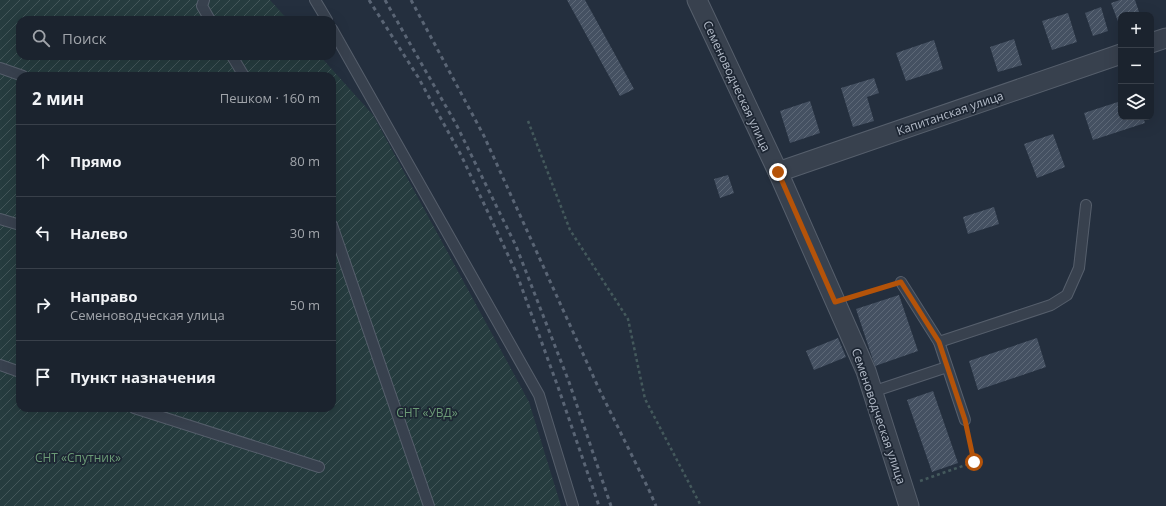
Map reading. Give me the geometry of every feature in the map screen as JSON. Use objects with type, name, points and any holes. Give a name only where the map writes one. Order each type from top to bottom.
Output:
[{"type":"street","name":"Семеноводческая улица","points":[[697,0],[778,172],[866,371],[909,506]]},
{"type":"street","points":[[1154,42],[1166,38]]},
{"type":"street","name":"Капитанская улица","points":[[778,172],[1118,55]]},
{"type":"lane","points":[[204,0],[202,6],[208,16]]},
{"type":"lane","points":[[315,0],[325,16]]},
{"type":"lane","points":[[336,36],[539,395],[573,506]]},
{"type":"lane","points":[[234,60],[242,72]]},
{"type":"lane","points":[[0,68],[16,74]]},
{"type":"lane","points":[[939,342],[1051,304],[1067,295],[1080,268],[1086,205]]},
{"type":"lane","points":[[0,219],[16,224]]},
{"type":"lane","points":[[336,237],[429,506]]},
{"type":"lane","points":[[901,282],[939,342],[965,420]]},
{"type":"lane","points":[[0,365],[16,371]]},
{"type":"lane","points":[[872,392],[948,367]]},
{"type":"lane","points":[[147,412],[319,467]]},
{"type":"path","points":[[528,121],[570,230],[628,319],[645,399],[701,506]]},
{"type":"path","points":[[835,302],[901,282]]},
{"type":"path","points":[[903,487],[974,462],[965,420]]},
{"type":"green space","points":[[0,0],[270,0],[284,16],[16,16],[16,60],[324,60],[334,72],[16,72],[16,412],[336,412],[336,74],[373,115],[529,402],[561,506],[0,506]]},
{"type":"building","points":[[567,0],[585,0],[634,89],[620,96]]},
{"type":"building","points":[[1120,0],[1135,0],[1139,12],[1118,12],[1118,21],[1111,3]]},
{"type":"building","points":[[1101,7],[1108,31],[1093,36],[1085,13]]},
{"type":"building","points":[[1068,13],[1077,42],[1052,50],[1042,21]]},
{"type":"building","points":[[1014,39],[1022,65],[998,72],[990,47]]},
{"type":"building","points":[[934,40],[943,69],[906,81],[896,53]]},
{"type":"building","points":[[874,78],[879,93],[867,97],[874,121],[853,127],[841,88]]},
{"type":"building","points":[[810,101],[820,133],[790,143],[780,111]]},
{"type":"building","points":[[1118,102],[1118,120],[1144,120],[1145,123],[1093,140],[1084,113]]},
{"type":"building","points":[[1053,134],[1065,167],[1037,178],[1024,144]]},
{"type":"building","points":[[728,175],[734,193],[720,198],[714,179]]},
{"type":"building","points":[[994,207],[999,224],[968,234],[963,217]]},
{"type":"building","points":[[899,295],[918,351],[875,366],[856,309]]},
{"type":"building","points":[[838,338],[846,357],[814,370],[806,351]]},
{"type":"building","points":[[1037,338],[1046,367],[978,390],[969,361]]},
{"type":"building","points":[[933,391],[958,463],[932,472],[907,400]]},
{"type":"railway","points":[[369,0],[418,77],[461,155],[516,272],[599,506]]},
{"type":"railway","points":[[385,0],[456,124],[516,246],[569,382],[611,506]]},
{"type":"railway","points":[[411,0],[484,136],[599,389],[656,506]]},
{"type":"route","points":[[778,172],[835,302],[901,282],[939,342],[965,420],[974,462]]},
{"type":"park label","name":"СНТ «УВД»","points":[[427,412]]},
{"type":"park label","name":"СНТ «Спутник»","points":[[78,457]]}]
